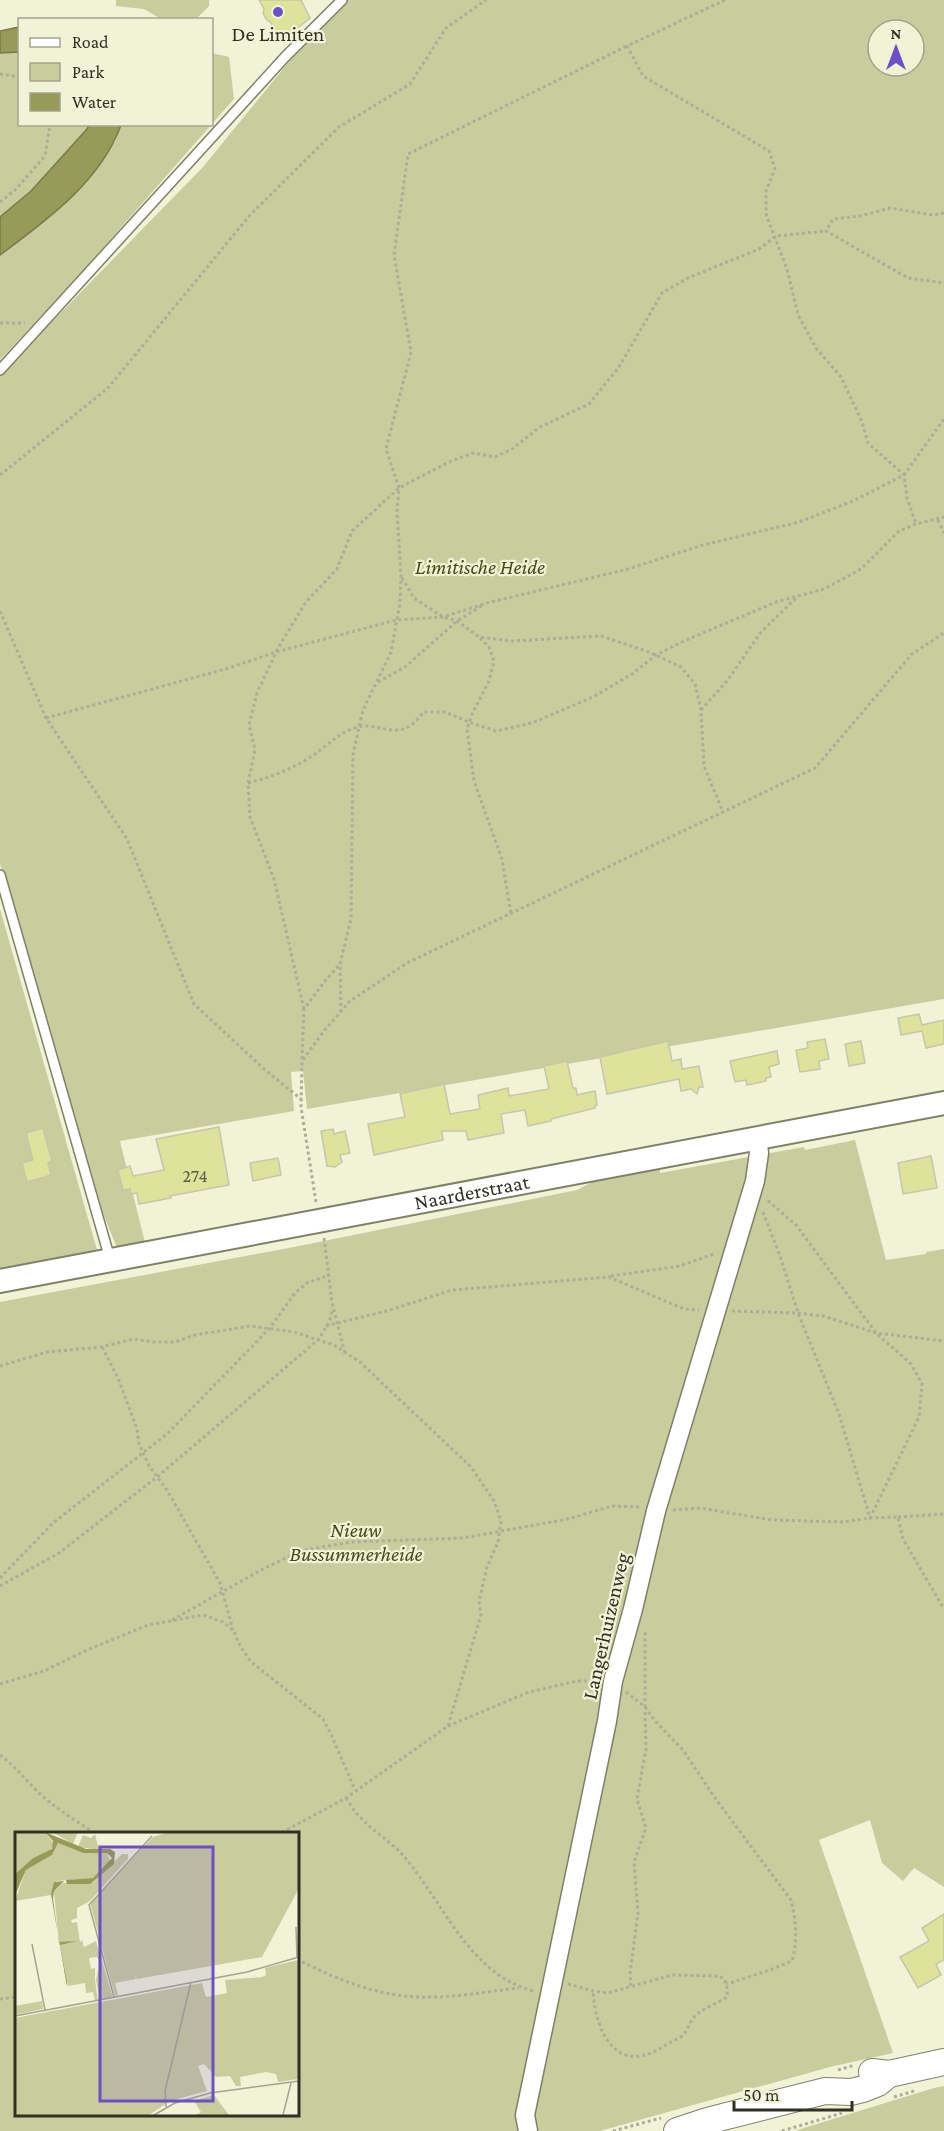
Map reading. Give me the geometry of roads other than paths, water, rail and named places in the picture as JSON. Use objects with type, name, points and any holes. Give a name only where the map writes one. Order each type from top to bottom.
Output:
[{"type":"main road","points":[[677,2131],[707,2121],[825,2091],[851,2092],[863,2089],[878,2083],[889,2074],[944,2062]]},
{"type":"street","name":"Naarderstraat","points":[[0,1281],[944,1103]]},
{"type":"street","name":"Langerhuizenweg","points":[[528,2131],[525,2115],[607,1721],[613,1681],[657,1510],[753,1188],[759,1163],[757,1138]]},
{"type":"lane","points":[[0,370],[285,57],[342,0]]},
{"type":"lane","points":[[0,875],[110,1260]]},
{"type":"water","points":[[18,27],[18,52],[0,53],[0,31]]},
{"type":"water","points":[[88,126],[121,126],[112,145],[86,182],[54,213],[0,255],[0,217],[31,191]]},
{"type":"place","name":"De Limiten","points":[[278,12]]},
{"type":"park label","name":"Limitische Heide","points":[[480,567]]},
{"type":"park label","name":"Nieuw Bussummerheide","points":[[356,1542]]}]
